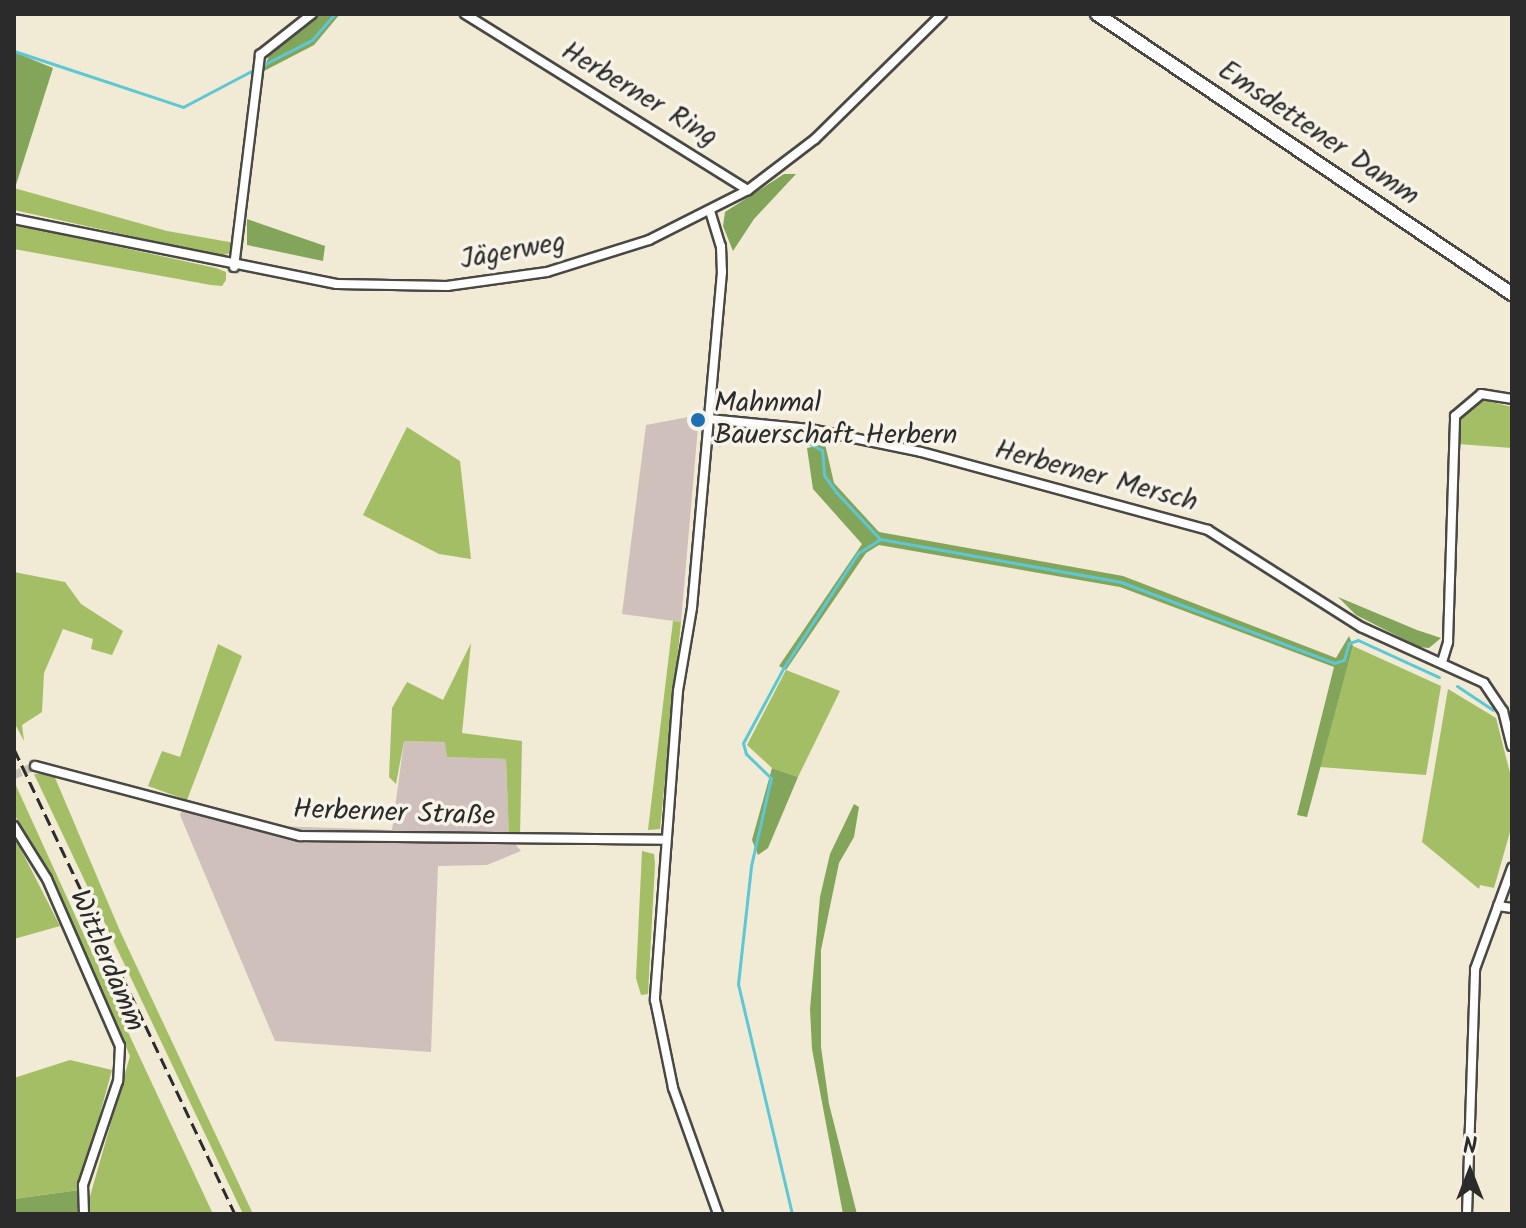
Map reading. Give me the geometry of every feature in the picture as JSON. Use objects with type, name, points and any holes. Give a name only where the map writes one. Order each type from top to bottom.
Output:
[{"type":"main road","name":"Emsdettener Damm","points":[[1097,14],[1512,294]]},
{"type":"street","points":[[234,267],[260,55],[312,14]]},
{"type":"street","name":"Herberner Ring","points":[[465,14],[748,190]]},
{"type":"street","name":"Jägerweg","points":[[14,219],[234,267],[388,287],[493,281],[598,257],[710,211],[748,190],[815,139],[942,14]]},
{"type":"street","points":[[710,211],[721,246],[722,272],[665,840],[655,1000],[673,1088],[718,1214]]},
{"type":"street","points":[[1442,662],[1448,642],[1455,416],[1481,394],[1512,399]]},
{"type":"street","name":"Herberner Mersch","points":[[709,419],[810,429],[921,452],[1208,530],[1361,627],[1484,683],[1496,696],[1512,746]]},
{"type":"street","name":"Herberner Straße","points":[[35,766],[300,836],[665,840]]},
{"type":"street","name":"Wittlerdamm","points":[[14,826],[47,879],[120,1046],[118,1081],[83,1185],[84,1214]]},
{"type":"street","points":[[1467,1214],[1475,969],[1512,868]]},
{"type":"street","points":[[1498,906],[1512,908]]},
{"type":"shaded area","points":[[699,415],[681,622],[622,614],[646,425]]},
{"type":"shaded area","points":[[404,741],[446,742],[448,757],[506,759],[509,837],[521,851],[487,865],[438,866],[431,1052],[275,1041],[180,815],[187,800],[275,826],[392,830]]},
{"type":"green space","points":[[319,14],[340,14],[314,45],[262,72],[269,56]]},
{"type":"green space","points":[[14,52],[53,68],[15,188],[14,188]]},
{"type":"green space","points":[[784,174],[796,174],[754,219],[733,251],[723,226],[725,212]]},
{"type":"green space","points":[[14,188],[167,231],[235,243],[232,252],[221,256],[14,210]]},
{"type":"green space","points":[[247,219],[325,246],[323,261],[247,245]]},
{"type":"green space","points":[[14,224],[216,268],[226,272],[226,280],[222,286],[211,285],[14,249]]},
{"type":"green space","points":[[1480,399],[1512,407],[1512,448],[1458,444],[1460,420]]},
{"type":"green space","points":[[407,427],[460,461],[471,559],[439,554],[363,515]]},
{"type":"green space","points":[[825,444],[834,483],[879,532],[1123,576],[1336,658],[1349,636],[1353,646],[1307,817],[1297,815],[1334,667],[1120,587],[879,545],[866,553],[786,670],[779,666],[862,544],[813,489],[807,448]]},
{"type":"green space","points":[[14,572],[65,582],[81,604],[123,631],[112,655],[91,649],[93,639],[63,629],[44,673],[42,712],[22,725],[24,741],[14,722]]},
{"type":"green space","points":[[1338,597],[1441,638],[1429,648],[1419,647],[1356,615]]},
{"type":"green space","points":[[673,621],[681,622],[660,829],[648,830]]},
{"type":"green space","points":[[471,643],[462,733],[522,741],[520,836],[509,837],[506,759],[447,757],[445,742],[404,741],[396,784],[389,777],[392,708],[407,682],[443,700]]},
{"type":"green space","points":[[218,644],[242,656],[187,800],[148,786],[162,751],[180,757]]},
{"type":"green space","points":[[1353,646],[1441,686],[1426,775],[1320,767]]},
{"type":"green space","points":[[786,670],[840,691],[798,777],[772,768],[747,745]]},
{"type":"green space","points":[[1448,689],[1496,718],[1510,773],[1512,825],[1494,888],[1480,885],[1479,889],[1422,842]]},
{"type":"green space","points":[[772,768],[798,777],[768,848],[758,855],[752,840]]},
{"type":"green space","points":[[53,773],[120,931],[253,1214],[243,1214],[34,774]]},
{"type":"green space","points":[[14,781],[213,1214],[85,1214],[130,1056],[50,874],[14,814]]},
{"type":"green space","points":[[854,804],[859,807],[854,837],[839,863],[821,950],[821,1047],[829,1104],[857,1214],[843,1214],[812,1049],[810,1009],[820,897],[830,854]]},
{"type":"green space","points":[[14,836],[60,926],[14,939]]},
{"type":"green space","points":[[642,851],[654,854],[655,864],[648,994],[641,995],[636,978]]},
{"type":"green space","points":[[70,1060],[112,1070],[79,1190],[14,1199],[14,1078]]},
{"type":"green space","points":[[79,1190],[85,1214],[14,1214],[14,1199]]},
{"type":"waterway","points":[[265,64],[312,40],[335,14]]},
{"type":"waterway","points":[[14,51],[183,107],[255,69]]},
{"type":"waterway","points":[[719,445],[726,436],[799,438],[822,450],[824,475],[880,539],[1121,582],[1334,663],[1344,660],[1349,643],[1358,640],[1439,677]]},
{"type":"waterway","points":[[792,1214],[738,984],[751,866],[771,778],[746,754],[743,743],[784,667],[858,553],[880,539]]},
{"type":"waterway","points":[[1457,686],[1493,710]]},
{"type":"tunnel","points":[[14,775],[35,766]]},
{"type":"railway","points":[[14,749],[235,1214]]},
{"type":"place","name":"Mahnmal Bauerschaft Herbern","points":[[698,420]]}]
